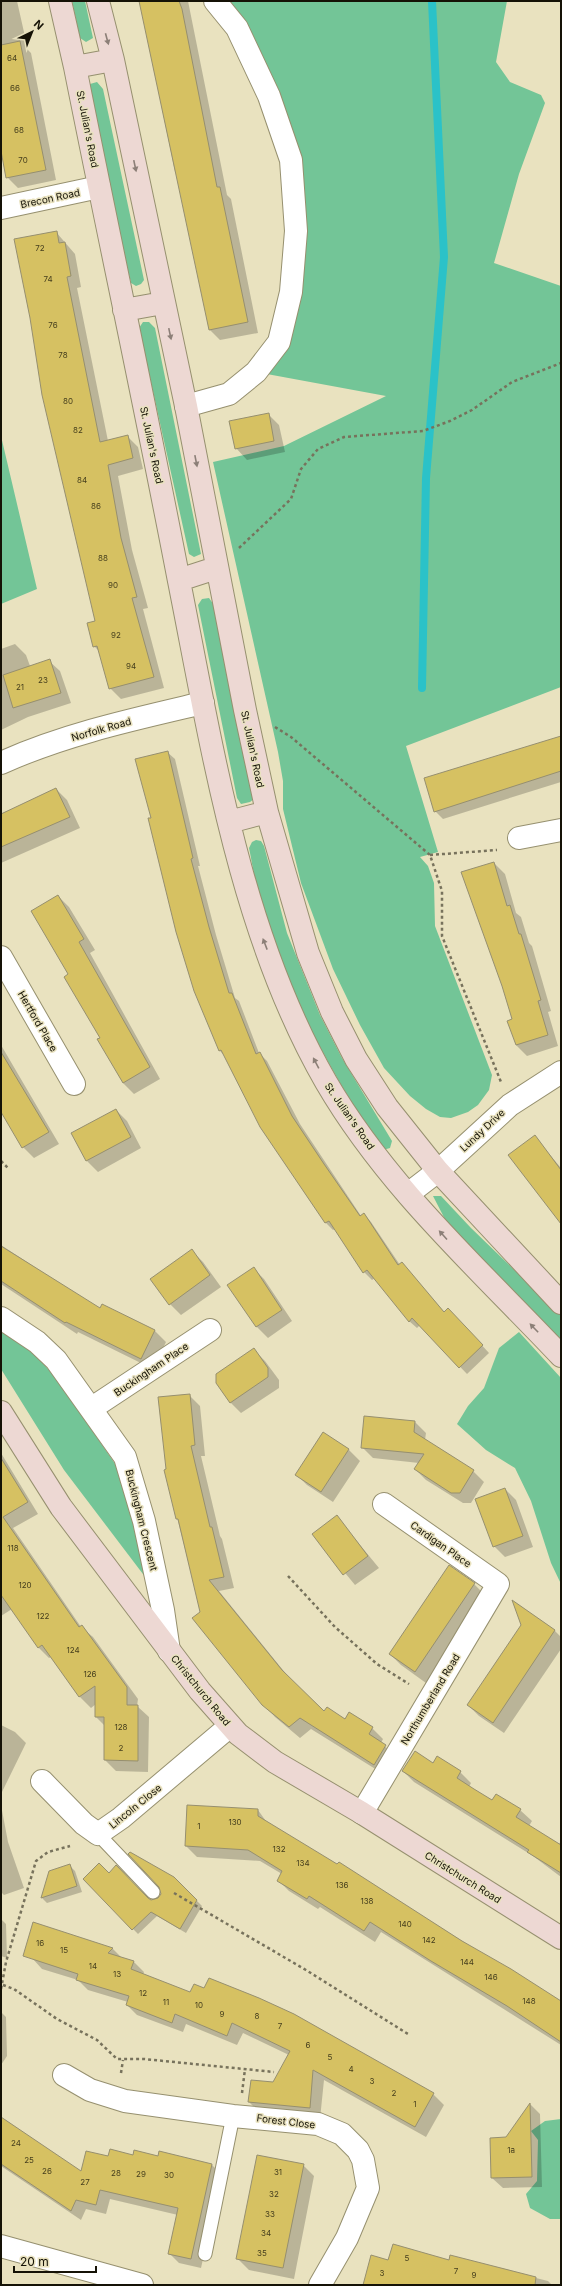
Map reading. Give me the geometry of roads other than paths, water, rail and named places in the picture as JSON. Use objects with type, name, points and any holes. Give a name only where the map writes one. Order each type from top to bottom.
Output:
[{"type":"street","name":"St. Julian's Road","points":[[60,1],[76,66],[203,704],[243,878],[264,942],[299,1030],[326,1082],[352,1122],[408,1194],[446,1238],[561,1356]]},
{"type":"street","name":"St. Julian's Road","points":[[98,1],[113,60],[186,406],[216,568],[267,812],[308,953],[332,1012],[356,1059],[388,1107],[438,1171],[561,1303]]},
{"type":"street","points":[[186,406],[228,394],[256,372],[279,342],[291,292],[296,231],[292,160],[269,96],[237,28],[216,1]]},
{"type":"street","points":[[76,66],[113,60]]},
{"type":"street","name":"Brecon Road","points":[[1,208],[99,187]]},
{"type":"street","points":[[124,310],[163,302]]},
{"type":"street","points":[[179,580],[216,568]]},
{"type":"street","name":"Norfolk Road","points":[[1,763],[43,746],[80,734],[203,704]]},
{"type":"street","points":[[229,822],[267,812]]},
{"type":"street","points":[[519,838],[561,830]]},
{"type":"street","name":"Hertford Place","points":[[1,957],[74,1084]]},
{"type":"street","name":"Lundy Drive","points":[[408,1194],[438,1171],[510,1105],[561,1072]]},
{"type":"street","name":"Buckingham Crescent","points":[[1,1318],[47,1350],[64,1370],[119,1447],[132,1477],[144,1521],[163,1610],[169,1652]]},
{"type":"street","name":"Buckingham Place","points":[[92,1408],[210,1330]]},
{"type":"street","name":"Christchurch Road","points":[[1,1412],[61,1507],[169,1652],[207,1700],[230,1726],[264,1756],[362,1813],[561,1938]]},
{"type":"street","name":"Cardigan Place","points":[[384,1504],[498,1584]]},
{"type":"street","name":"Northumberland Road","points":[[362,1813],[498,1584]]},
{"type":"street","name":"Lincoln Close","points":[[98,1834],[121,1818],[230,1726]]},
{"type":"street","points":[[42,1781],[84,1824],[98,1834]]},
{"type":"street","name":"Forest Close","points":[[64,2075],[90,2090],[112,2098],[233,2116],[301,2122],[334,2130],[350,2140],[363,2160],[368,2188],[347,2238],[320,2285]]},
{"type":"street","points":[[1,2246],[142,2285]]},
{"type":"lane","points":[[98,1834],[153,1892]]},
{"type":"lane","points":[[205,2254],[233,2116]]},
{"type":"waterway","points":[[422,688],[426,478],[444,257],[432,1]]}]
